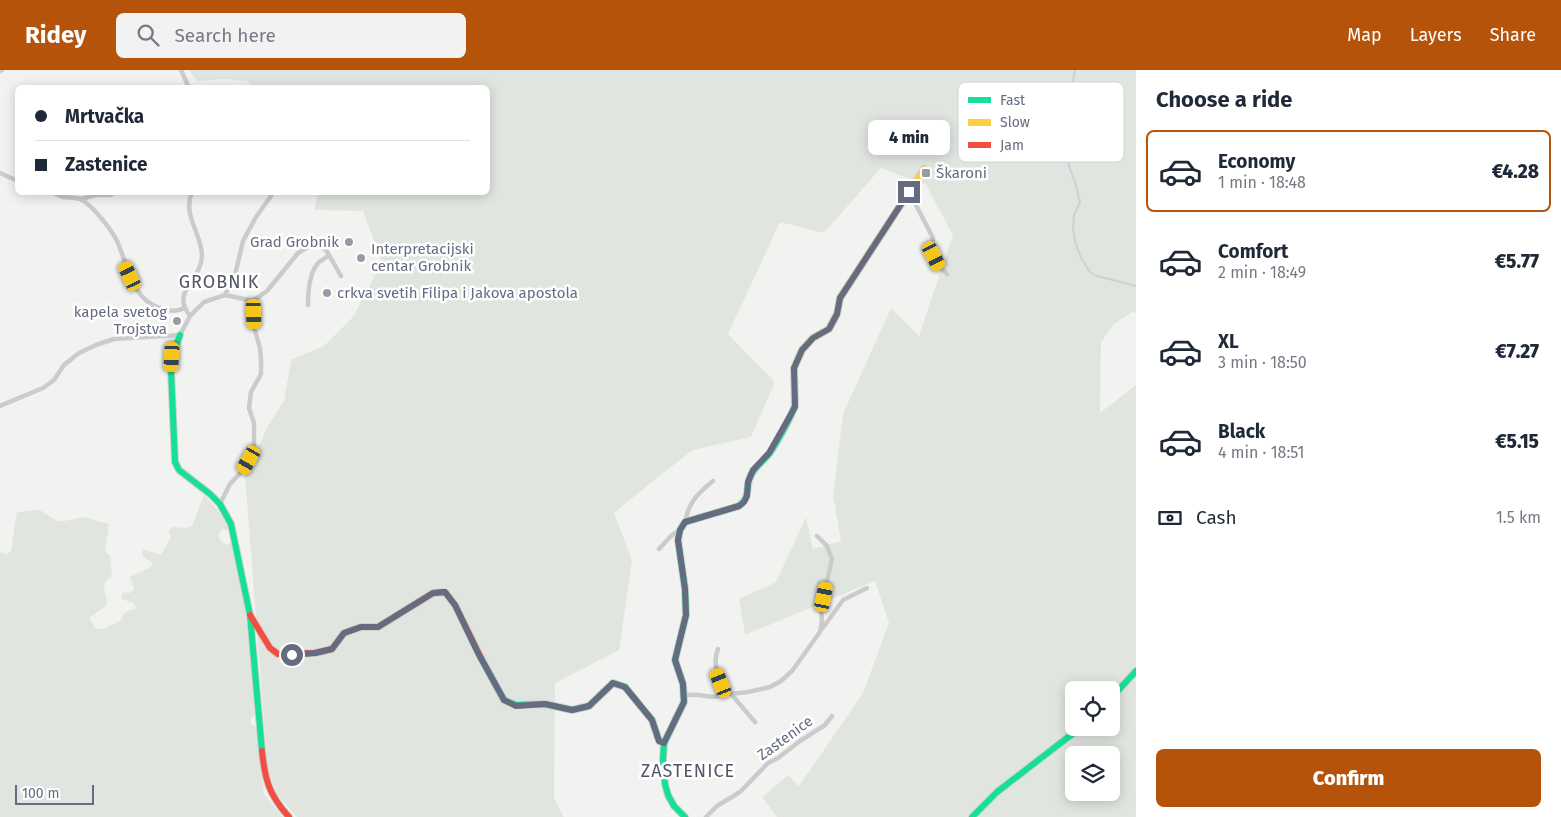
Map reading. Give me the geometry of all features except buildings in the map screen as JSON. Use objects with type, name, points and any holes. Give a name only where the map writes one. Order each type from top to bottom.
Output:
[{"type":"street","points":[[181,70],[188,85]]},
{"type":"street","points":[[685,522],[739,506],[744,502],[747,496],[748,482],[753,470],[769,453],[795,407],[794,368],[802,350],[813,338],[829,329],[837,314],[840,298],[924,169]]},
{"type":"street","points":[[0,173],[15,180]]},
{"type":"street","points":[[909,192],[933,238],[932,250],[934,256],[946,274]]},
{"type":"street","points":[[58,195],[82,199],[95,195],[111,195]]},
{"type":"street","points":[[190,316],[184,308],[184,293],[200,268],[202,256],[200,239],[188,211],[191,195]]},
{"type":"street","points":[[225,295],[235,275],[243,241],[256,216],[271,196]]},
{"type":"street","points":[[82,199],[95,211],[113,234],[132,280],[143,297],[156,307],[167,310],[179,311],[184,308]]},
{"type":"street","points":[[903,202],[915,203]]},
{"type":"street","points":[[289,817],[269,792],[264,770],[250,615],[230,524],[220,504],[179,470],[175,462],[172,357],[180,335],[190,316],[204,302],[225,295],[253,301],[267,291],[298,253],[315,243],[326,250],[341,276]]},
{"type":"street","points":[[308,305],[308,295],[315,269],[319,263],[329,256]]},
{"type":"street","points":[[220,504],[230,484],[244,470],[254,451],[254,423],[249,408],[251,392],[261,374],[261,360],[260,348],[254,327],[253,301]]},
{"type":"street","points":[[0,406],[43,388],[54,380],[64,365],[79,353],[96,345],[114,338],[180,335]]},
{"type":"street","points":[[686,817],[674,806],[668,795],[663,760],[664,743],[682,708],[685,696],[675,660],[686,615],[685,589],[678,540],[680,530],[692,502],[713,481]]},
{"type":"street","points":[[659,549],[672,535],[680,530]]},
{"type":"street","points":[[818,536],[827,546],[832,559],[821,608],[822,621],[820,632]]},
{"type":"street","points":[[731,694],[770,687],[781,680],[792,671],[843,600],[867,588]]},
{"type":"street","points":[[250,615],[270,648],[278,654],[315,653],[332,649],[344,633],[361,627],[378,627],[433,593],[445,592],[455,605],[478,653],[504,700],[516,706],[545,704],[572,710],[589,706],[613,683],[625,687],[652,720],[659,741],[664,743]]},
{"type":"street","name":"Zastenice","points":[[718,649],[715,661],[721,683],[755,722]]},
{"type":"street","points":[[1120,688],[1136,671]]},
{"type":"street","points":[[685,696],[691,694],[712,698],[719,697],[726,690]]},
{"type":"street","name":"Zastenice","points":[[706,817],[717,806],[740,792],[768,763],[825,725],[832,716]]},
{"type":"street","points":[[972,817],[997,792],[1070,736]]},
{"type":"shaded area","points":[[189,70],[1136,70],[1136,313],[1132,312],[1114,324],[1101,342],[1100,413],[1136,385],[1136,666],[1120,684],[1120,681],[1065,681],[1065,735],[994,790],[967,817],[777,817],[762,797],[788,775],[799,786],[863,693],[889,623],[875,581],[745,635],[739,599],[776,582],[806,517],[813,549],[841,541],[833,495],[843,414],[891,308],[919,336],[953,235],[926,185],[881,168],[824,233],[780,222],[728,334],[775,382],[751,437],[693,450],[614,513],[632,560],[619,650],[555,683],[554,798],[564,817],[297,817],[279,797],[268,774],[245,475],[269,424],[284,401],[291,360],[324,346],[353,317],[382,262],[363,211],[314,210],[318,195],[490,195],[490,85],[251,85],[248,81],[224,79],[197,81]]},
{"type":"shaded area","points":[[204,495],[226,520],[228,530],[222,529],[218,535],[221,541],[227,545],[232,541],[245,608],[257,713],[251,718],[251,724],[257,728],[264,794],[283,817],[0,817],[0,552],[6,554],[11,551],[17,512],[40,510],[57,521],[83,517],[109,524],[105,551],[110,556],[112,576],[104,586],[106,606],[89,618],[96,629],[103,629],[121,620],[124,613],[136,608],[134,603],[121,599],[123,592],[130,593],[134,589],[130,577],[149,568],[153,564],[142,555],[143,549],[161,555],[171,537],[168,531],[173,527],[186,528],[192,526]]},
{"type":"shaded area","points":[[1136,676],[1136,817],[976,817],[1001,792],[1074,736],[1120,736],[1120,693]]},
{"type":"waterway","points":[[1073,82],[1075,70]]},
{"type":"waterway","points":[[1069,162],[1080,203],[1074,215],[1073,227],[1075,242],[1081,258],[1090,272],[1097,276],[1136,286]]},
{"type":"traffic: fast","points":[[180,335],[172,357],[171,370],[175,462],[179,470],[220,504],[231,524],[250,615],[262,751]]},
{"type":"traffic: fast","points":[[685,817],[674,806],[668,795],[663,760],[664,743],[684,702],[683,684],[675,660],[686,615],[685,589],[678,540],[680,530],[685,522],[739,506],[743,502],[747,495],[751,475],[769,454],[795,405]]},
{"type":"traffic: fast","points":[[481,658],[504,700],[516,705],[545,704],[572,710],[589,706],[613,683],[625,687],[652,720],[659,741],[664,743]]},
{"type":"traffic: fast","points":[[1120,688],[1136,671]]},
{"type":"traffic: fast","points":[[972,817],[997,792],[1070,736]]},
{"type":"traffic: slow","points":[[795,405],[794,368],[802,350],[813,338],[829,329],[837,314],[840,298],[924,169]]},
{"type":"traffic: jam","points":[[250,615],[270,648],[278,654],[315,653],[332,649],[344,633],[361,627],[378,627],[433,593],[445,592],[455,605],[481,658]]},
{"type":"traffic: jam","points":[[262,751],[269,787],[289,817]]},
{"type":"place","name":"Škaroni","points":[[926,173]]},
{"type":"place","name":"Grad Grobnik","points":[[349,242]]},
{"type":"place","name":"Interpretacijski centar Grobnik","points":[[361,258]]},
{"type":"place","name":"crkva svetih Filipa i Jakova apostola","points":[[327,293]]},
{"type":"place","name":"kapela svetog Trojstva","points":[[177,321]]},
{"type":"district","name":"GROBNIK","points":[[219,282]]},
{"type":"district","name":"ZASTENICE","points":[[688,771]]},
{"type":"route","points":[[292,655],[332,649],[344,633],[361,627],[378,627],[433,593],[445,592],[455,605],[478,653],[504,700],[516,706],[545,704],[572,710],[589,706],[613,683],[625,687],[652,720],[659,741],[664,743],[682,708],[685,696],[675,660],[686,615],[685,589],[678,540],[680,530],[685,522],[739,506],[744,502],[747,496],[748,482],[753,470],[769,453],[795,407],[794,368],[802,350],[813,338],[829,329],[837,314],[840,298],[909,192]]}]
